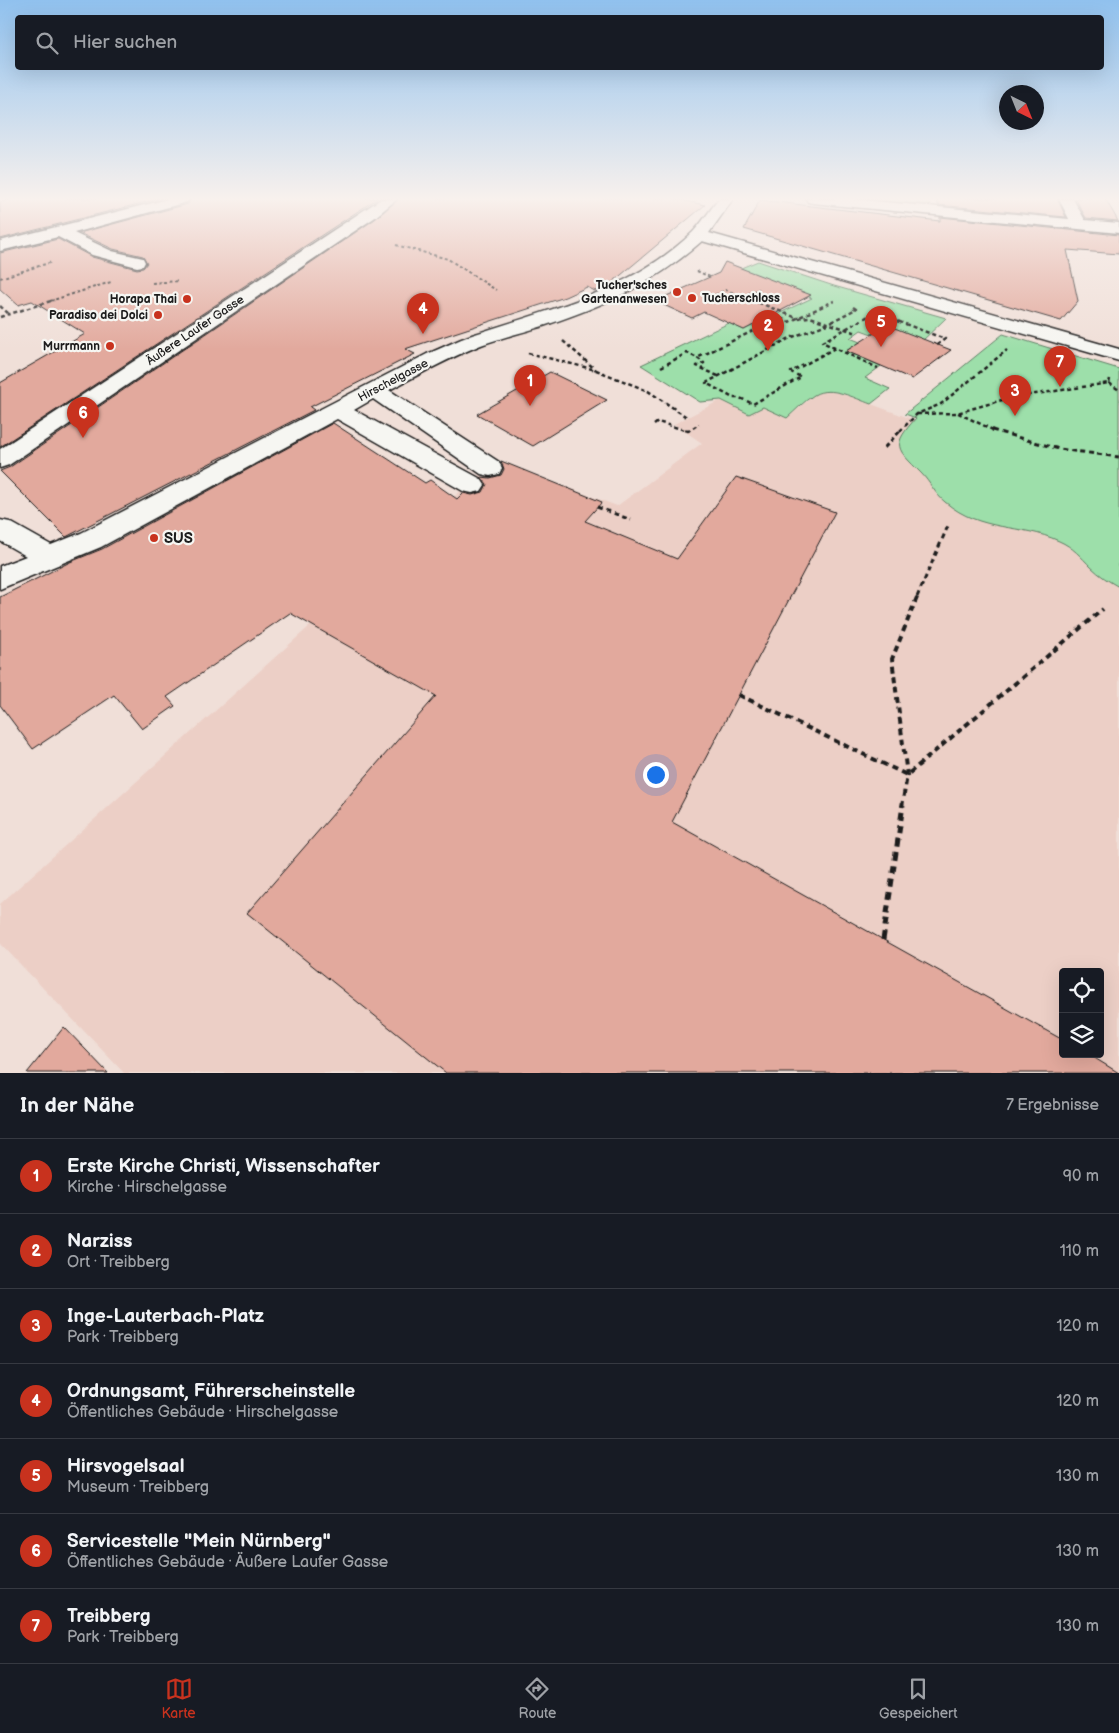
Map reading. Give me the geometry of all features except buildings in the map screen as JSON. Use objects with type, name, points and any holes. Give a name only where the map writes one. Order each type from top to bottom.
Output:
[{"type":"street","points":[[90,249],[108,257],[137,262]]},
{"type":"street","name":"Äußere Laufer Gasse","points":[[0,460],[318,249]]},
{"type":"street","name":"Hirschelgasse","points":[[0,578],[91,540],[434,358],[478,340],[596,301],[639,281],[682,249]]},
{"type":"street","points":[[749,249],[1119,355]]},
{"type":"street","points":[[374,390],[490,468]]},
{"type":"street","points":[[337,410],[472,485]]},
{"type":"street","points":[[0,529],[49,558]]},
{"type":"path","points":[[411,249],[448,259],[496,290]]},
{"type":"path","points":[[0,278],[54,261]]},
{"type":"path","points":[[0,317],[114,281]]},
{"type":"path","points":[[743,296],[759,289]]},
{"type":"path","points":[[715,295],[726,290],[796,318],[810,317],[857,333]]},
{"type":"path","points":[[696,358],[780,318],[789,322],[840,299]]},
{"type":"path","points":[[835,348],[791,372],[801,377],[753,404],[740,398],[733,398],[706,383],[790,338],[827,324],[856,309],[852,306],[856,302]]},
{"type":"path","points":[[0,306],[9,314]]},
{"type":"path","points":[[875,313],[822,342],[878,368]]},
{"type":"path","points":[[890,319],[945,339],[937,345]]},
{"type":"path","points":[[540,321],[596,370]]},
{"type":"path","points":[[884,448],[917,414],[941,404],[1032,330]]},
{"type":"path","points":[[478,340],[596,370],[648,391],[688,418]]},
{"type":"path","points":[[661,367],[687,354],[704,363],[697,366],[718,376]]},
{"type":"path","points":[[1109,383],[1112,375]]},
{"type":"path","points":[[917,414],[957,413],[1010,398],[1109,383],[1119,390]]},
{"type":"path","points":[[957,413],[970,422],[994,432],[1086,454],[1119,457]]},
{"type":"path","points":[[654,425],[658,422],[688,431],[699,424]]},
{"type":"path","points":[[597,507],[631,520]]},
{"type":"path","points":[[882,940],[907,775],[892,659],[905,624],[948,526]]},
{"type":"path","points":[[907,775],[1103,609]]},
{"type":"path","points":[[739,695],[907,775]]},
{"type":"shaded area","points":[[825,391],[840,393],[1119,495],[1119,1073],[124,1073],[0,943],[0,904],[495,460],[617,506],[702,443],[674,424],[721,400],[749,414],[763,407],[787,418],[814,395]]},
{"type":"green space","points":[[758,261],[834,286],[946,318],[921,342],[918,339],[885,326],[872,334],[861,330],[850,338],[860,342],[846,351],[881,366],[865,378],[890,389],[871,404],[842,393],[821,392],[807,400],[787,418],[763,407],[749,414],[721,400],[700,402],[641,365],[729,323],[744,330],[812,298],[759,278],[741,268]]},
{"type":"green space","points":[[1003,334],[1119,369],[1119,587],[1101,576],[1073,549],[1064,543],[1044,535],[973,519],[959,512],[941,499],[902,452],[900,441],[916,418],[905,414]]},
{"type":"place","name":"Tucher'sches Gartenanwesen","points":[[677,292]]},
{"type":"place","name":"Tucherschloss","points":[[692,298]]},
{"type":"place","name":"Horapa Thai","points":[[187,299]]},
{"type":"place","name":"Paradiso dei Dolci","points":[[158,315]]},
{"type":"place","name":"Ordnungsamt, Führerscheinstelle","points":[[423,334]]},
{"type":"place","name":"Murrmann","points":[[110,346]]},
{"type":"place","name":"Hirsvogelsaal","points":[[881,347]]},
{"type":"place","name":"Narziss","points":[[768,351]]},
{"type":"place","name":"Treibberg","points":[[1060,387]]},
{"type":"place","name":"Erste Kirche Christi, Wissenschafter","points":[[530,406]]},
{"type":"place","name":"Inge-Lauterbach-Platz","points":[[1015,416]]},
{"type":"place","name":"Servicestelle \"Mein Nürnberg\"","points":[[83,438]]},
{"type":"place","name":"SUS","points":[[154,538]]}]
